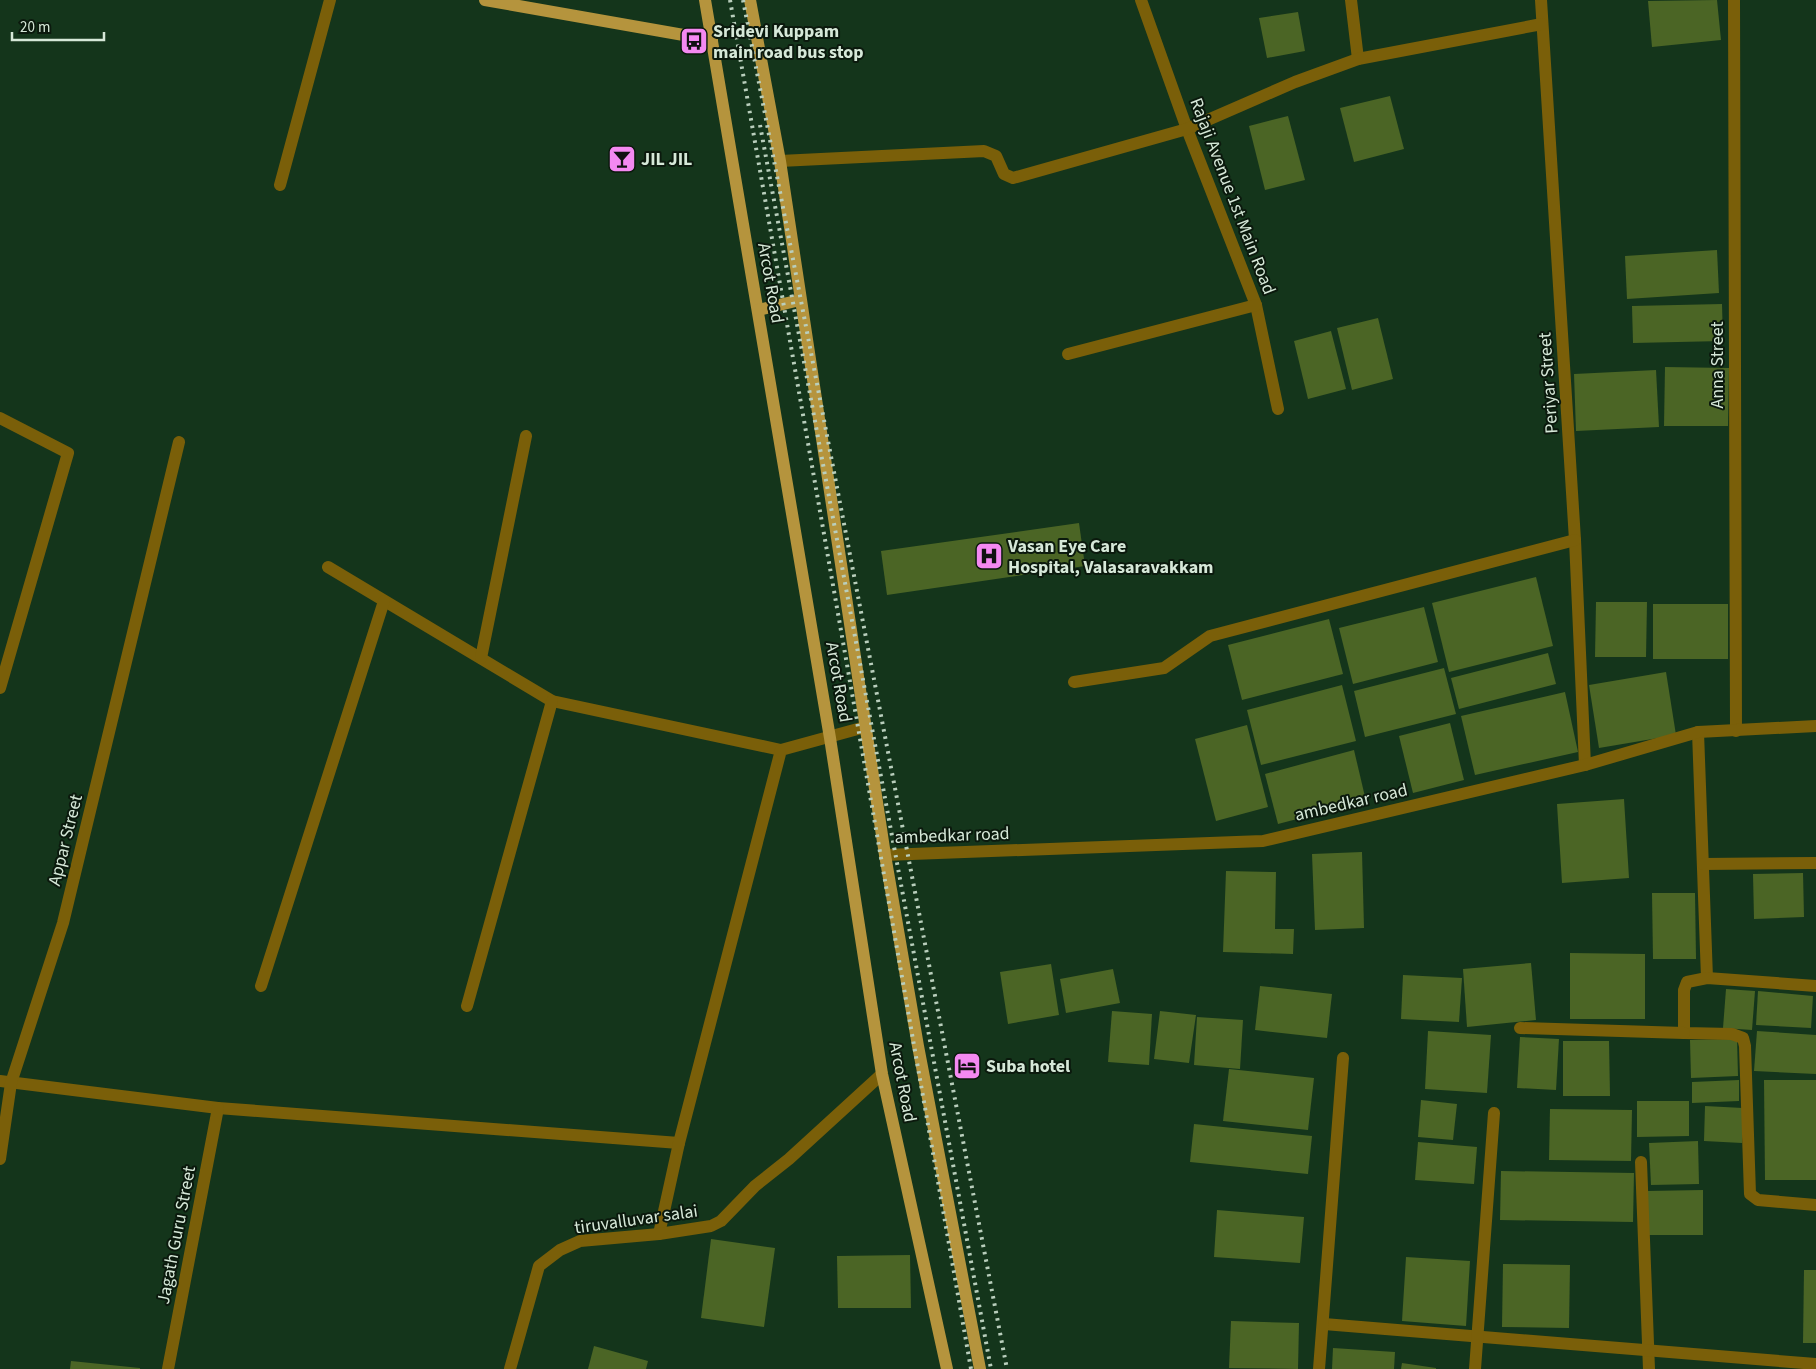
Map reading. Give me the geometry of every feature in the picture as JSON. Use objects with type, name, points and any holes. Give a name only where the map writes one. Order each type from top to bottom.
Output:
[{"type":"main road","points":[[486,0],[712,40]]},
{"type":"main road","name":"Arcot Road","points":[[705,0],[830,738],[882,1074],[947,1369]]},
{"type":"main road","name":"Arcot Road","points":[[750,0],[780,162],[864,727],[885,855],[918,1046],[980,1369]]},
{"type":"main road","points":[[758,310],[800,300]]},
{"type":"street","points":[[280,185],[330,0]]},
{"type":"street","name":"Rajaji Avenue 1st Main Road","points":[[1141,0],[1187,129],[1256,305],[1278,409]]},
{"type":"street","points":[[1351,0],[1358,59]]},
{"type":"street","name":"Periyar Street","points":[[1541,0],[1575,540],[1584,764]]},
{"type":"street","name":"Anna Street","points":[[1734,0],[1736,731]]},
{"type":"street","points":[[780,162],[984,150],[996,156],[1004,174],[1013,178],[1187,129],[1295,82],[1358,59],[1542,24]]},
{"type":"street","points":[[1068,354],[1256,305]]},
{"type":"street","points":[[0,418],[68,454],[0,688]]},
{"type":"street","points":[[481,658],[526,436]]},
{"type":"street","name":"Appar Street","points":[[0,1158],[5,1082],[63,923],[180,442]]},
{"type":"street","points":[[1074,682],[1164,668],[1210,636],[1575,540]]},
{"type":"street","points":[[328,566],[552,701],[781,750],[830,738],[864,727]]},
{"type":"street","points":[[262,986],[384,601]]},
{"type":"street","points":[[467,1006],[552,701]]},
{"type":"street","name":"ambedkar road","points":[[885,855],[1263,841],[1584,764],[1698,732],[1816,726]]},
{"type":"street","points":[[1698,732],[1707,978]]},
{"type":"street","points":[[659,1234],[679,1143],[781,750]]},
{"type":"street","points":[[1703,864],[1816,863]]},
{"type":"street","points":[[1684,1033],[1687,982],[1707,978],[1816,986]]},
{"type":"street","points":[[1520,1028],[1732,1034],[1742,1038],[1745,1046],[1750,1194],[1758,1200],[1816,1205]]},
{"type":"street","points":[[1320,1369],[1342,1058]]},
{"type":"street","name":"tiruvalluvar salai","points":[[510,1369],[539,1266],[560,1250],[580,1241],[659,1234],[711,1226],[721,1221],[755,1186],[789,1159],[882,1074]]},
{"type":"street","points":[[5,1082],[218,1108],[679,1143]]},
{"type":"street","name":"Jagath Guru Street","points":[[168,1369],[218,1108]]},
{"type":"street","points":[[1474,1369],[1494,1113]]},
{"type":"street","points":[[1641,1162],[1649,1369]]},
{"type":"street","points":[[1324,1324],[1648,1352],[1816,1364]]},
{"type":"building","points":[[1717,0],[1721,40],[1652,47],[1648,1]]},
{"type":"building","points":[[1298,12],[1305,51],[1267,58],[1259,18]]},
{"type":"building","points":[[1390,96],[1404,149],[1354,162],[1340,108]]},
{"type":"building","points":[[1288,116],[1305,180],[1265,190],[1249,126]]},
{"type":"building","points":[[1717,250],[1719,293],[1627,299],[1625,256]]},
{"type":"building","points":[[1722,304],[1723,341],[1633,343],[1632,306]]},
{"type":"building","points":[[1378,318],[1393,379],[1352,390],[1337,328]]},
{"type":"building","points":[[1331,331],[1346,389],[1308,399],[1294,341]]},
{"type":"building","points":[[1665,367],[1729,368],[1728,426],[1664,426]]},
{"type":"building","points":[[1656,370],[1659,427],[1576,431],[1574,374]]},
{"type":"building","points":[[1079,523],[1085,566],[887,595],[881,551]]},
{"type":"building","points":[[1536,577],[1553,646],[1449,672],[1432,603]]},
{"type":"building","points":[[1596,602],[1647,602],[1646,657],[1595,657]]},
{"type":"building","points":[[1653,604],[1728,604],[1728,659],[1653,659]]},
{"type":"building","points":[[1424,607],[1438,662],[1353,684],[1339,628]]},
{"type":"building","points":[[1329,619],[1343,674],[1242,700],[1228,645]]},
{"type":"building","points":[[1548,653],[1556,684],[1459,709],[1451,678]]},
{"type":"building","points":[[1444,668],[1456,714],[1365,737],[1354,691]]},
{"type":"building","points":[[1666,672],[1676,735],[1599,748],[1589,685]]},
{"type":"building","points":[[1342,685],[1356,741],[1261,765],[1247,710]]},
{"type":"building","points":[[1565,692],[1578,752],[1475,775],[1461,716]]},
{"type":"building","points":[[1450,723],[1464,780],[1413,793],[1399,736]]},
{"type":"building","points":[[1247,725],[1268,807],[1216,821],[1195,739]]},
{"type":"building","points":[[1354,750],[1366,801],[1278,824],[1265,774]]},
{"type":"building","points":[[1624,799],[1629,878],[1562,883],[1557,804]]},
{"type":"building","points":[[1362,852],[1364,928],[1315,930],[1312,854]]},
{"type":"building","points":[[1226,871],[1276,872],[1275,929],[1294,929],[1293,954],[1223,952]]},
{"type":"building","points":[[1803,873],[1804,917],[1754,919],[1753,874]]},
{"type":"building","points":[[1652,893],[1695,893],[1696,959],[1653,959]]},
{"type":"building","points":[[1570,953],[1645,954],[1645,1019],[1570,1019]]},
{"type":"building","points":[[1531,963],[1536,1020],[1467,1027],[1463,969]]},
{"type":"building","points":[[1051,964],[1059,1015],[1008,1024],[1000,972]]},
{"type":"building","points":[[1113,969],[1120,1003],[1066,1013],[1060,979]]},
{"type":"building","points":[[1403,975],[1462,978],[1459,1022],[1401,1019]]},
{"type":"building","points":[[1260,986],[1332,994],[1327,1038],[1255,1030]]},
{"type":"building","points":[[1726,989],[1755,991],[1752,1030],[1723,1028]]},
{"type":"building","points":[[1758,991],[1813,996],[1811,1028],[1756,1025]]},
{"type":"building","points":[[1112,1011],[1152,1014],[1149,1065],[1108,1062]]},
{"type":"building","points":[[1160,1011],[1196,1015],[1189,1063],[1154,1059]]},
{"type":"building","points":[[1197,1017],[1243,1020],[1240,1069],[1194,1065]]},
{"type":"building","points":[[1428,1031],[1491,1035],[1487,1093],[1425,1089]]},
{"type":"building","points":[[1757,1031],[1816,1035],[1816,1074],[1754,1071]]},
{"type":"building","points":[[1520,1037],[1559,1039],[1556,1090],[1517,1088]]},
{"type":"building","points":[[1737,1039],[1738,1076],[1691,1078],[1690,1040]]},
{"type":"building","points":[[1563,1041],[1609,1041],[1610,1096],[1563,1096]]},
{"type":"building","points":[[1229,1069],[1314,1078],[1308,1130],[1223,1121]]},
{"type":"building","points":[[1739,1080],[1739,1101],[1692,1103],[1692,1082]]},
{"type":"building","points":[[1764,1080],[1816,1080],[1816,1180],[1765,1180]]},
{"type":"building","points":[[1421,1100],[1457,1104],[1453,1140],[1418,1137]]},
{"type":"building","points":[[1637,1101],[1689,1101],[1689,1136],[1637,1137]]},
{"type":"building","points":[[1705,1106],[1743,1108],[1742,1143],[1704,1141]]},
{"type":"building","points":[[1550,1109],[1632,1110],[1631,1161],[1549,1160]]},
{"type":"building","points":[[1194,1124],[1312,1136],[1308,1174],[1190,1162]]},
{"type":"building","points":[[1698,1141],[1699,1184],[1651,1185],[1649,1143]]},
{"type":"building","points":[[1418,1142],[1477,1147],[1474,1184],[1415,1180]]},
{"type":"building","points":[[1501,1171],[1634,1173],[1633,1222],[1500,1220]]},
{"type":"building","points":[[1703,1190],[1703,1235],[1648,1235],[1647,1191]]},
{"type":"building","points":[[1217,1210],[1304,1217],[1300,1263],[1214,1257]]},
{"type":"building","points":[[711,1239],[775,1248],[764,1327],[701,1318]]},
{"type":"building","points":[[910,1255],[911,1308],[838,1308],[837,1256]]},
{"type":"building","points":[[1406,1257],[1470,1261],[1466,1326],[1402,1321]]},
{"type":"building","points":[[1503,1264],[1570,1265],[1569,1328],[1502,1327]]},
{"type":"building","points":[[1804,1270],[1816,1270],[1816,1343],[1803,1343]]},
{"type":"building","points":[[1231,1321],[1299,1323],[1298,1369],[1229,1368]]},
{"type":"building","points":[[594,1346],[648,1361],[646,1369],[588,1369]]},
{"type":"building","points":[[1333,1348],[1395,1352],[1394,1369],[1332,1369]]},
{"type":"building","points":[[71,1361],[140,1368],[140,1369],[70,1369]]},
{"type":"building","points":[[1402,1363],[1436,1368],[1436,1369],[1401,1369]]},
{"type":"railway","points":[[730,0],[971,1369]]},
{"type":"railway","points":[[743,0],[1007,1369]]},
{"type":"railway","points":[[760,125],[991,1369]]},
{"type":"place","name":"Sridevi Kuppam main road bus stop","points":[[694,41]]},
{"type":"place","name":"JIL JIL","points":[[622,159]]},
{"type":"place","name":"Vasan Eye Care Hospital, Valasaravakkam","points":[[989,556]]},
{"type":"place","name":"Suba hotel","points":[[967,1066]]}]
